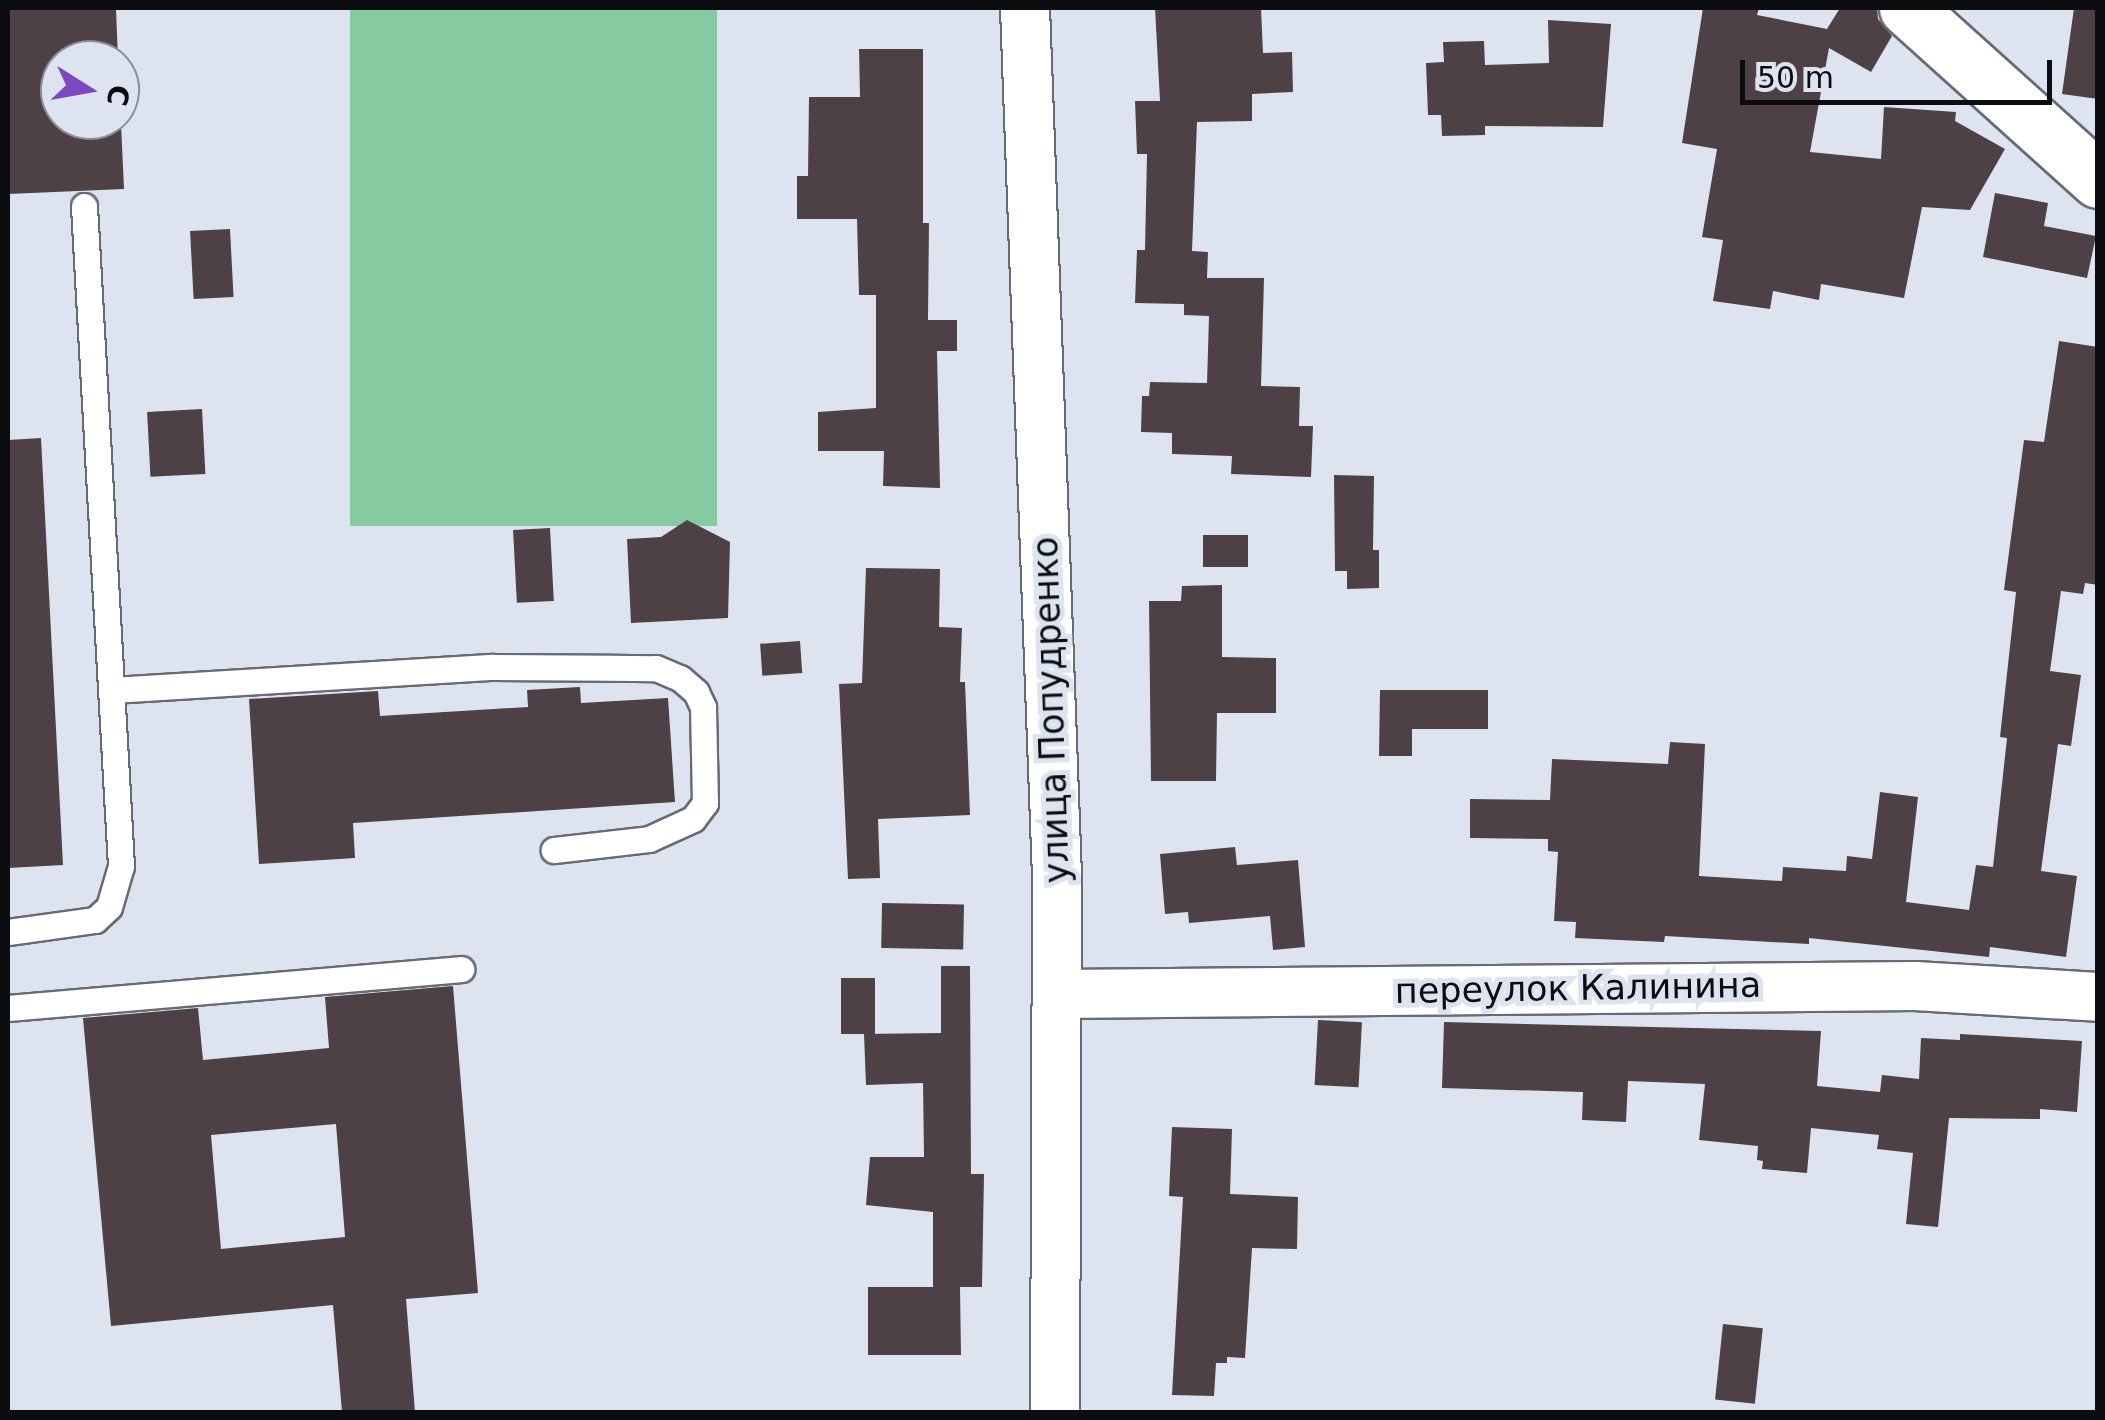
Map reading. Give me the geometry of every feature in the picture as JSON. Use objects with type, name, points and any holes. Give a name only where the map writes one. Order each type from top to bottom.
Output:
[{"type":"street","name":"улица Попудренко","points":[[1025,8],[1059,994],[1055,1412]]},
{"type":"street","points":[[1907,8],[2098,180]]},
{"type":"street","name":"переулок Калинина","points":[[1059,994],[1838,986],[2098,997]]},
{"type":"lane","points":[[8,932],[76,926],[95,920],[109,907],[118,887],[121,866],[84,206]]},
{"type":"lane","points":[[112,690],[493,667],[656,668],[680,678],[696,692],[702,708],[705,804],[693,819],[649,839],[554,850]]},
{"type":"lane","points":[[8,1008],[461,969]]},
{"type":"green space","points":[[350,8],[717,8],[717,526],[350,526]]},
{"type":"building","points":[[8,8],[116,8],[117,40],[40,40],[40,140],[122,140],[124,189],[8,194]]},
{"type":"building","points":[[1155,8],[1261,8],[1263,53],[1292,52],[1293,92],[1252,94],[1252,121],[1197,122],[1192,251],[1208,252],[1207,278],[1264,278],[1261,386],[1300,387],[1299,426],[1313,426],[1311,477],[1231,474],[1232,456],[1172,454],[1172,433],[1141,432],[1142,396],[1149,396],[1150,382],[1207,383],[1209,316],[1184,315],[1184,304],[1135,303],[1137,250],[1145,250],[1147,154],[1137,154],[1135,101],[1160,101]]},
{"type":"building","points":[[1703,8],[1759,8],[1757,15],[1827,29],[1840,8],[1877,8],[1878,19],[1892,36],[1871,72],[1829,48],[1810,152],[1881,159],[1884,107],[1956,112],[1955,121],[2005,149],[1970,210],[1922,207],[1904,298],[1821,284],[1819,300],[1773,291],[1770,309],[1713,301],[1723,240],[1702,237],[1717,149],[1682,143]]},
{"type":"building","points":[[2074,8],[2098,8],[2098,99],[2062,94]]},
{"type":"building","points":[[1548,20],[1611,24],[1603,127],[1485,126],[1485,135],[1442,136],[1441,115],[1428,115],[1426,63],[1444,62],[1443,42],[1484,41],[1485,65],[1549,63]]},
{"type":"building","points":[[859,49],[923,49],[923,223],[929,223],[928,320],[957,320],[957,351],[937,351],[940,488],[883,486],[884,451],[818,451],[818,412],[876,408],[876,295],[859,295],[857,219],[797,219],[797,176],[808,176],[809,97],[860,97]]},
{"type":"building","points":[[1995,193],[2048,203],[2044,226],[2096,236],[2087,278],[1983,257]]},
{"type":"building","points":[[230,229],[234,297],[194,299],[190,231]]},
{"type":"building","points":[[2059,341],[2098,347],[2098,585],[2085,583],[2083,594],[2061,591],[2050,671],[2081,675],[2071,746],[2058,744],[2041,871],[2077,876],[2066,957],[1990,947],[1989,957],[1809,938],[1809,944],[1665,936],[1664,942],[1575,938],[1576,922],[1554,921],[1558,852],[1548,851],[1548,839],[1470,838],[1470,799],[1550,800],[1552,759],[1668,764],[1670,742],[1705,744],[1699,876],[1782,881],[1783,867],[1846,871],[1847,856],[1872,859],[1880,792],[1918,797],[1906,902],[1969,910],[1976,865],[1993,867],[2007,738],[2000,737],[2016,592],[2004,590],[2024,440],[2044,442]]},
{"type":"building","points":[[202,409],[205,474],[150,477],[147,412]]},
{"type":"building","points":[[41,438],[63,865],[8,868],[8,440]]},
{"type":"building","points":[[1334,475],[1374,476],[1373,550],[1379,550],[1379,588],[1347,589],[1347,571],[1335,571]]},
{"type":"building","points":[[687,520],[730,542],[728,618],[631,623],[627,539],[661,537]]},
{"type":"building","points":[[550,528],[554,601],[517,603],[513,530]]},
{"type":"building","points":[[1203,535],[1248,535],[1248,567],[1203,567]]},
{"type":"building","points":[[866,568],[940,569],[939,627],[962,628],[960,682],[965,682],[970,815],[878,819],[880,878],[848,879],[839,684],[862,683]]},
{"type":"building","points":[[1222,585],[1222,657],[1276,658],[1276,713],[1217,713],[1216,781],[1151,781],[1149,601],[1181,601],[1182,586]]},
{"type":"building","points":[[800,641],[802,673],[762,676],[760,644]]},
{"type":"building","points":[[580,687],[581,703],[668,698],[675,802],[353,823],[355,858],[259,864],[249,699],[378,691],[380,716],[528,707],[527,690]]},
{"type":"building","points":[[1380,690],[1488,690],[1488,729],[1412,729],[1412,756],[1379,756]]},
{"type":"building","points":[[1235,847],[1237,865],[1298,860],[1305,947],[1273,950],[1270,916],[1189,923],[1188,912],[1165,914],[1160,854]]},
{"type":"building","points":[[882,903],[964,904],[963,949],[881,948]]},
{"type":"building","points":[[941,966],[970,966],[971,1174],[984,1174],[982,1287],[960,1287],[961,1355],[868,1355],[868,1287],[933,1287],[933,1212],[866,1205],[870,1157],[924,1157],[923,1083],[866,1085],[864,1034],[941,1033]]},
{"type":"building","points":[[841,978],[875,978],[875,1034],[841,1034]]},
{"type":"building","points":[[453,986],[478,1293],[406,1299],[415,1412],[342,1412],[333,1305],[111,1326],[83,1018],[198,1008],[203,1060],[329,1048],[325,997]],"holes":[[[336,1124],[345,1237],[221,1249],[211,1135]]]},
{"type":"building","points":[[1318,1020],[1362,1022],[1359,1087],[1315,1085]]},
{"type":"building","points":[[1444,1022],[1821,1031],[1817,1086],[1880,1092],[1882,1075],[1919,1079],[1921,1038],[1960,1040],[1960,1034],[2082,1041],[2077,1112],[2040,1109],[2040,1119],[1949,1118],[1938,1227],[1906,1224],[1913,1153],[1877,1149],[1879,1135],[1811,1128],[1807,1173],[1762,1169],[1763,1161],[1757,1160],[1758,1146],[1699,1140],[1705,1084],[1628,1081],[1626,1122],[1582,1120],[1583,1092],[1442,1088]]},
{"type":"building","points":[[1172,1127],[1232,1129],[1230,1194],[1298,1197],[1297,1249],[1252,1248],[1245,1358],[1227,1357],[1227,1363],[1216,1363],[1214,1396],[1172,1395],[1183,1197],[1169,1196]]},
{"type":"building","points":[[1723,1324],[1763,1328],[1755,1404],[1715,1400]]}]
